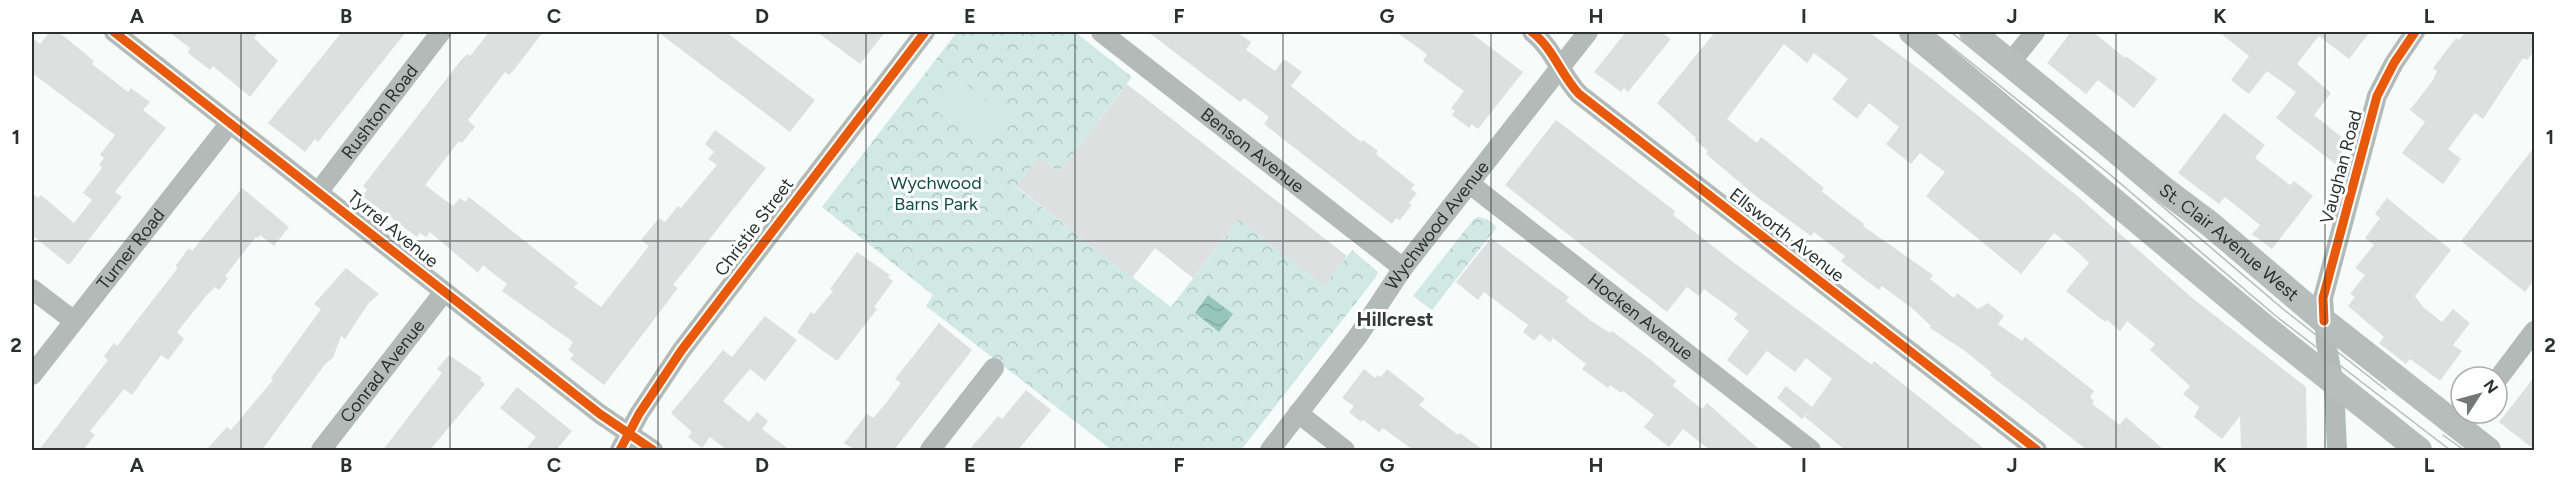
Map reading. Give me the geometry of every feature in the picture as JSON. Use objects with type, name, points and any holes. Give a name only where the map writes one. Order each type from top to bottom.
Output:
[{"type":"main road","points":[[1912,32],[2334,384],[2420,450]]},
{"type":"main road","name":"St. Clair Avenue West","points":[[1972,32],[2166,191],[2210,224],[2324,321],[2449,410]]},
{"type":"main road","name":"St. Clair Avenue West","points":[[2468,425],[2488,450]]},
{"type":"street","name":"Tyrrel Avenue","points":[[114,32],[320,191],[625,442],[653,450]]},
{"type":"street","name":"Rushton Road","points":[[320,191],[441,32]]},
{"type":"street","name":"Christie Street","points":[[625,442],[669,369],[708,314],[925,32]]},
{"type":"street","name":"Benson Avenue","points":[[1101,32],[1403,268]]},
{"type":"street","name":"Ellsworth Avenue","points":[[1532,32],[1548,47],[1559,69],[1579,94],[2037,450]]},
{"type":"street","name":"Wychwood Avenue","points":[[1270,450],[1358,336],[1403,268],[1588,32]]},
{"type":"street","points":[[2010,63],[2035,32]]},
{"type":"street","name":"Vaughan Road","points":[[2337,450],[2334,384],[2324,321],[2323,298],[2377,96],[2394,63],[2415,32]]},
{"type":"street","name":"Turner Road","points":[[32,375],[230,123]]},
{"type":"street","name":"Hocken Avenue","points":[[1470,184],[1811,450]]},
{"type":"street","points":[[32,289],[74,321]]},
{"type":"street","name":"Conrad Avenue","points":[[321,450],[444,292]]},
{"type":"street","points":[[2509,365],[2535,331]]},
{"type":"street","points":[[930,450],[994,368]]},
{"type":"street","points":[[1298,414],[1345,450]]},
{"type":"green space","name":"Wychwood Barns Park","points":[[957,32],[1075,32],[1132,77],[1059,172],[1039,157],[1016,187],[1171,307],[1239,219],[1324,285],[1352,250],[1378,272],[1241,450],[1112,450],[926,306],[933,295],[822,207]]},
{"type":"green space","points":[[953,74],[1006,116],[981,147],[929,105]]},
{"type":"green space","points":[[1478,217],[1487,219],[1497,227],[1432,310],[1413,296],[1474,219]]},
{"type":"water","points":[[1208,295],[1233,314],[1219,332],[1195,313]]},
{"type":"building","points":[[50,32],[57,32],[65,37],[94,61],[92,64],[128,92],[131,88],[150,102],[143,110],[166,128],[115,192],[122,197],[69,265],[32,235],[32,193],[38,198],[41,195],[74,223],[92,200],[83,193],[102,168],[99,165],[104,158],[100,155],[115,135],[32,73],[32,37],[40,44]]},
{"type":"building","points":[[169,32],[259,32],[254,38],[278,61],[250,97],[213,66],[210,70],[188,53],[190,48]]},
{"type":"building","points":[[342,32],[406,32],[318,142],[315,139],[305,152],[268,123]]},
{"type":"building","points":[[489,32],[543,32],[513,71],[509,75],[505,72],[468,120],[475,127],[462,143],[459,141],[425,185],[453,206],[460,198],[465,202],[469,197],[578,283],[574,287],[601,307],[649,246],[641,240],[659,218],[665,222],[678,206],[681,208],[717,165],[708,159],[714,152],[705,144],[715,130],[766,168],[673,285],[678,288],[604,385],[570,359],[574,355],[568,350],[573,342],[502,291],[507,284],[483,265],[478,273],[430,232],[426,237],[420,233],[417,237],[362,196],[367,190],[363,186],[462,59],[468,54],[470,56]]},
{"type":"building","points":[[658,32],[726,32],[815,100],[790,132]]},
{"type":"building","points":[[817,32],[885,32],[860,64]]},
{"type":"building","points":[[1148,32],[1237,32],[1251,42],[1246,50],[1275,71],[1284,59],[1302,72],[1291,86],[1361,142],[1363,140],[1378,151],[1376,154],[1415,185],[1411,189],[1417,193],[1409,203],[1412,205],[1400,220],[1396,218],[1392,224],[1264,124],[1269,117],[1244,98],[1240,102]]},
{"type":"building","points":[[1396,32],[1470,32],[1523,72],[1478,129],[1472,124],[1469,128],[1452,115],[1455,111],[1451,108],[1464,91],[1423,61],[1427,55]]},
{"type":"building","points":[[1626,32],[1661,32],[1671,39],[1628,92],[1624,88],[1621,92],[1594,72]]},
{"type":"building","points":[[1715,32],[1869,32],[1931,78],[2081,199],[2191,297],[2306,387],[2307,450],[2241,450],[2240,416],[2222,439],[2194,417],[2199,407],[2183,394],[2190,386],[2150,350],[2155,344],[2127,321],[2120,331],[2066,291],[2089,263],[2079,253],[2054,233],[2021,274],[1926,196],[1945,172],[1920,153],[1911,164],[1886,144],[1899,127],[1869,103],[1857,119],[1832,99],[1848,79],[1814,53],[1807,63],[1784,44],[1727,119],[1757,143],[1761,137],[1774,147],[1824,188],[1821,191],[1864,224],[1863,226],[1933,275],[1930,279],[1954,298],[1957,293],[1978,309],[1988,303],[2004,316],[1998,324],[2022,341],[2025,337],[2094,391],[2090,397],[2094,401],[2092,404],[2120,425],[2126,417],[2164,450],[2087,450],[1990,375],[1992,373],[1965,351],[1930,328],[1931,326],[1913,309],[1882,286],[1879,290],[1841,261],[1845,256],[1814,232],[1811,236],[1757,197],[1706,154],[1708,151],[1695,140],[1696,138],[1657,103]]},
{"type":"building","points":[[2071,32],[2093,32],[2125,58],[2126,56],[2157,79],[2134,108],[2098,80],[2086,94],[2047,63]]},
{"type":"building","points":[[2219,32],[2370,32],[2349,59],[2319,36],[2297,64],[2331,93],[2314,115],[2345,140],[2338,166],[2276,118],[2296,92],[2267,71],[2249,94],[2231,80],[2249,56]]},
{"type":"building","points":[[2466,32],[2535,32],[2535,50],[2527,60],[2523,58],[2483,119],[2475,113],[2448,149],[2461,159],[2443,184],[2402,153],[2425,122],[2410,110],[2433,80],[2437,71],[2433,68],[2456,38],[2459,40]]},
{"type":"building","points":[[1127,84],[1347,256],[1324,286],[1239,219],[1193,278],[1155,248],[1132,278],[1016,186],[1039,157],[1059,172]]},
{"type":"building","points":[[2224,113],[2265,145],[2255,158],[2290,185],[2294,181],[2313,196],[2272,249],[2252,234],[2260,225],[2225,197],[2219,204],[2178,173]]},
{"type":"building","points":[[1556,120],[1675,211],[1673,215],[1729,259],[1872,365],[1874,361],[1986,450],[1845,450],[1805,417],[1832,379],[1806,358],[1795,372],[1767,351],[1747,376],[1727,360],[1749,331],[1734,319],[1738,314],[1704,289],[1699,296],[1687,287],[1667,312],[1505,185]]},
{"type":"building","points":[[2535,146],[2535,279],[2525,292],[2461,241]]},
{"type":"building","points":[[242,188],[289,227],[274,246],[260,235],[256,237],[225,276],[228,278],[219,290],[215,287],[207,295],[177,332],[184,339],[168,360],[161,355],[132,395],[124,389],[90,431],[95,435],[83,450],[39,450],[108,360],[104,356],[114,343],[117,346],[177,269],[176,265],[189,248],[192,251]]},
{"type":"building","points":[[2387,198],[2451,250],[2415,296],[2424,308],[2442,322],[2453,309],[2470,323],[2453,345],[2462,351],[2452,365],[2449,365],[2449,369],[2440,381],[2410,359],[2406,364],[2379,343],[2384,337],[2348,306],[2355,297],[2350,294],[2365,275],[2355,268],[2374,245],[2365,238],[2380,218],[2375,214]]},
{"type":"building","points":[[1491,238],[1569,297],[1566,301],[1591,321],[1610,333],[1612,331],[1651,360],[1676,381],[1673,386],[1702,409],[1707,403],[1760,450],[1710,450],[1683,429],[1669,447],[1644,427],[1654,415],[1623,391],[1621,393],[1610,385],[1608,388],[1582,369],[1586,364],[1553,338],[1550,342],[1540,334],[1534,341],[1523,332],[1528,325],[1484,292],[1478,300],[1456,282]]},
{"type":"building","points":[[857,252],[890,275],[888,277],[893,281],[874,307],[877,309],[837,361],[797,332],[811,312],[814,314],[833,291],[830,289]]},
{"type":"building","points":[[346,268],[379,294],[368,304],[345,339],[341,336],[333,358],[326,363],[262,450],[206,450],[227,427],[231,430],[273,380],[271,378],[321,309],[314,304]]},
{"type":"building","points":[[765,316],[797,340],[765,381],[750,369],[723,401],[749,422],[757,412],[768,421],[762,429],[790,450],[727,450],[710,437],[702,448],[688,437],[692,432],[671,413],[723,350],[732,357]]},
{"type":"building","points":[[939,323],[972,350],[894,450],[855,450],[844,443],[867,414],[873,418],[886,403],[901,383],[895,379]]},
{"type":"building","points":[[449,355],[482,378],[480,380],[485,384],[430,450],[383,450],[442,373],[437,369]]},
{"type":"building","points":[[1364,369],[1375,378],[1378,375],[1381,377],[1387,369],[1425,399],[1419,405],[1458,435],[1460,433],[1483,450],[1413,450],[1383,428],[1379,432],[1363,420],[1361,422],[1349,412],[1354,406],[1342,398]]},
{"type":"building","points":[[2535,376],[2535,450],[2503,425],[2509,425],[2509,409]]},
{"type":"building","points":[[1786,386],[1812,407],[1802,419],[1777,398]]},
{"type":"building","points":[[517,387],[572,431],[556,450],[525,450],[536,437],[500,408]]},
{"type":"building","points":[[1026,390],[1051,410],[1018,450],[969,450],[998,416],[1002,419]]},
{"type":"tram line","points":[[1933,32],[2107,172],[2277,317],[2450,450]]},
{"type":"tram line","points":[[1951,32],[2101,154],[2283,309],[2386,390]]},
{"type":"tram line","points":[[2443,435],[2464,450]]},
{"type":"cycle path","points":[[114,32],[600,414],[653,450]]},
{"type":"cycle path","points":[[620,450],[639,414],[681,351],[925,32]]},
{"type":"cycle path","points":[[1532,32],[1546,46],[1579,94],[2037,450]]},
{"type":"cycle path","points":[[2324,321],[2323,298],[2377,96],[2394,63],[2415,32]]},
{"type":"district","name":"Hillcrest","points":[[1395,319]]}]
